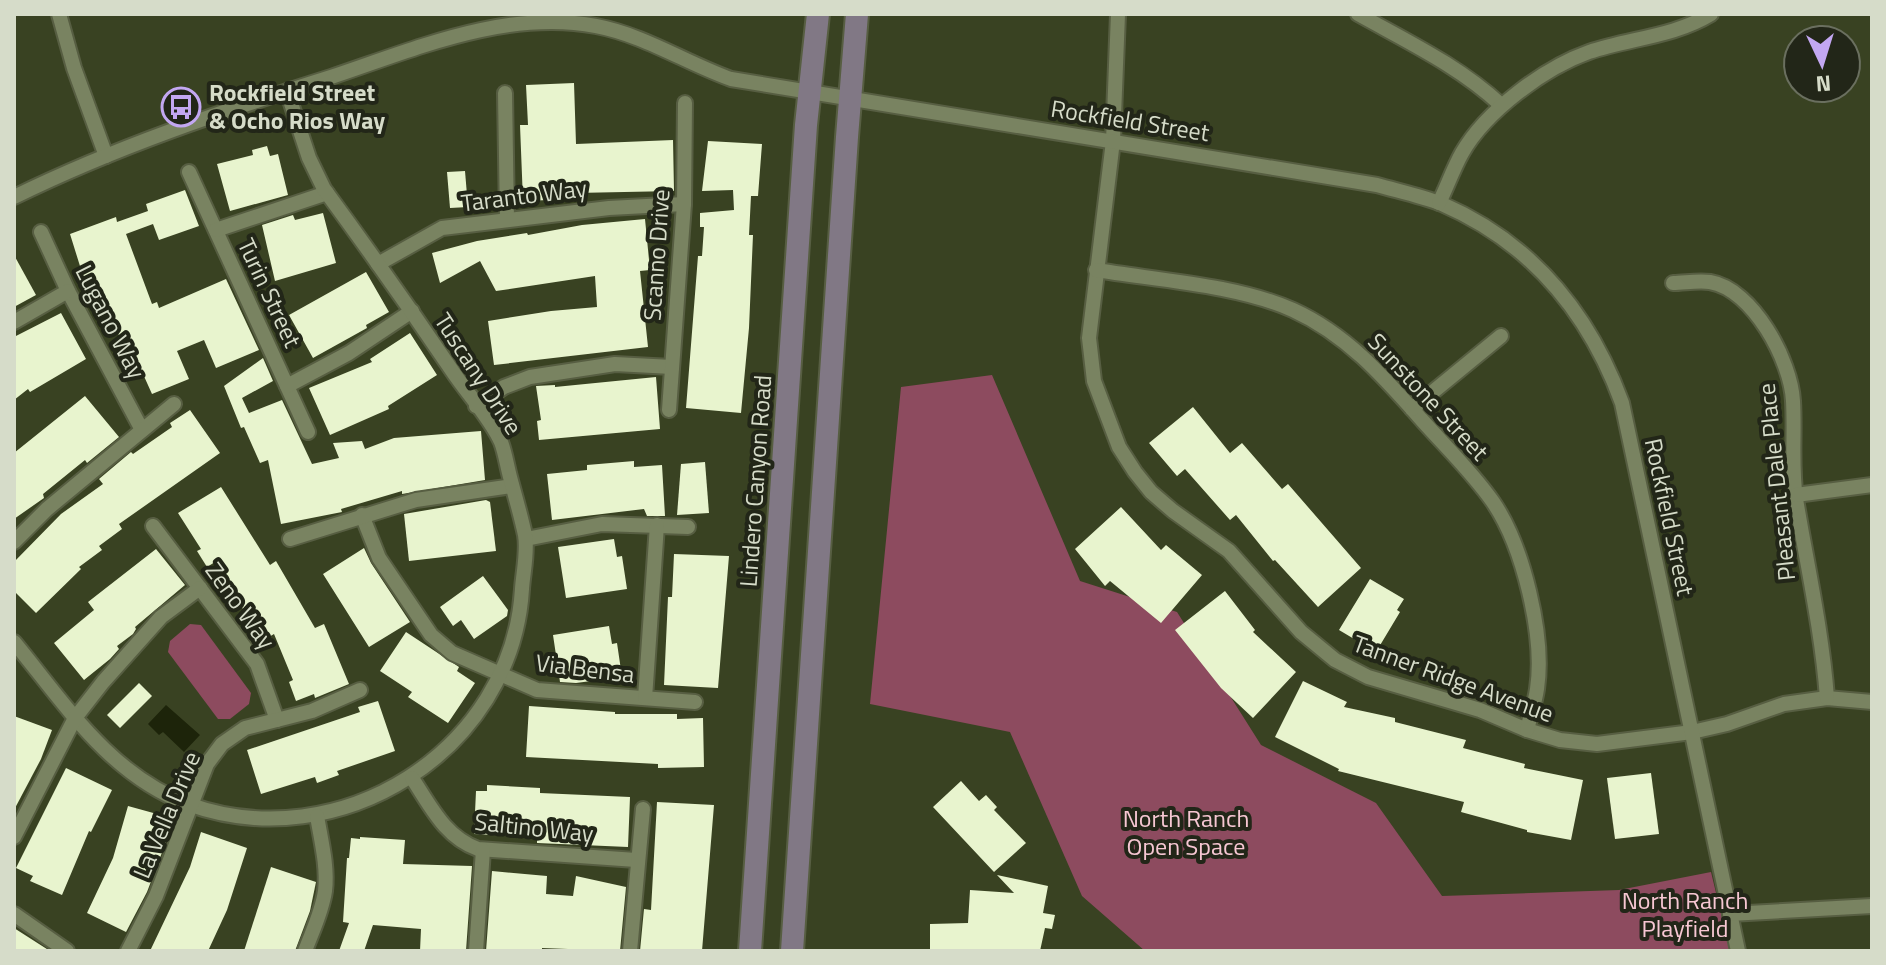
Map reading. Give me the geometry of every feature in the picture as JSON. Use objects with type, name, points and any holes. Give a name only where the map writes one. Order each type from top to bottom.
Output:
[{"type":"main road","name":"Lindero Canyon Road","points":[[750,951],[806,125],[818,14]]},
{"type":"main road","points":[[792,951],[857,14]]},
{"type":"street","points":[[59,14],[74,68],[106,156]]},
{"type":"street","name":"Tanner Ridge Avenue","points":[[1118,14],[1113,141],[1089,338],[1094,381],[1119,447],[1151,492],[1229,551],[1301,632],[1335,660],[1368,677],[1480,710],[1560,740],[1597,744],[1692,732],[1727,724],[1784,704],[1827,698],[1872,702]]},
{"type":"street","points":[[1358,14],[1449,64],[1477,83],[1501,105]]},
{"type":"street","points":[[1439,203],[1463,151],[1501,105],[1541,77],[1588,52],[1662,36],[1693,25],[1711,14]]},
{"type":"street","name":"Rockfield Street","points":[[14,197],[146,139],[447,39],[489,21],[545,21],[596,26],[639,38],[700,68],[731,79],[1377,185],[1439,203],[1502,237],[1540,269],[1579,314],[1610,370],[1622,403],[1738,951]]},
{"type":"street","name":"Tuscany Drive","points":[[14,642],[98,746],[124,768],[155,788],[191,805],[251,818],[317,816],[367,801],[412,778],[439,757],[462,733],[483,706],[500,676],[521,605],[526,539],[500,441],[327,193],[309,158],[287,91]]},
{"type":"street","points":[[505,93],[507,220]]},
{"type":"street","name":"Scanno Drive","points":[[669,410],[684,204],[685,103]]},
{"type":"street","name":"Turin Street","points":[[189,172],[308,432]]},
{"type":"street","points":[[216,230],[327,193]]},
{"type":"street","name":"Taranto Way","points":[[378,264],[442,228],[609,208],[684,204]]},
{"type":"street","name":"Lugano Way","points":[[41,232],[68,291],[142,430]]},
{"type":"street","name":"Sunstone Street","points":[[1096,270],[1240,293],[1291,309],[1325,327],[1353,347],[1412,409],[1491,499],[1516,546],[1539,650],[1537,689],[1527,730]]},
{"type":"street","name":"Pleasant Dale Place","points":[[1673,283],[1711,282],[1739,297],[1769,330],[1786,368],[1793,399],[1792,460],[1796,495],[1825,667],[1827,698]]},
{"type":"street","points":[[14,322],[68,291]]},
{"type":"street","points":[[287,386],[349,353],[412,311]]},
{"type":"street","points":[[1412,409],[1501,336]]},
{"type":"street","points":[[476,406],[504,387],[530,377],[615,364],[672,367]]},
{"type":"street","points":[[14,542],[47,509],[174,404]]},
{"type":"street","points":[[1796,495],[1872,485]]},
{"type":"street","points":[[290,539],[416,500],[512,486]]},
{"type":"street","name":"Via Bensa","points":[[362,515],[379,558],[431,635],[452,653],[537,690],[695,702]]},
{"type":"street","points":[[526,539],[602,524],[688,527]]},
{"type":"street","points":[[645,698],[657,525]]},
{"type":"street","name":"Zeno Way","points":[[153,526],[257,664],[277,720]]},
{"type":"street","points":[[14,837],[75,718],[161,617],[200,588]]},
{"type":"street","name":"La Vella Drive","points":[[128,951],[156,896],[207,764],[222,744],[245,728],[312,711],[360,690]]},
{"type":"street","name":"Saltino Way","points":[[412,778],[447,831],[463,844],[483,850],[636,860]]},
{"type":"street","points":[[630,951],[643,809]]},
{"type":"street","points":[[305,951],[325,890],[324,856],[317,816]]},
{"type":"street","points":[[476,951],[483,850]]},
{"type":"street","points":[[1730,914],[1872,906]]},
{"type":"street","points":[[14,914],[67,951]]},
{"type":"green space","name":"North Ranch Open Space","points":[[992,375],[1080,581],[1177,612],[1261,745],[1376,803],[1442,896],[1619,890],[1711,872],[1730,951],[1145,951],[1082,896],[1010,732],[870,704],[901,387]]},
{"type":"green space","points":[[190,624],[201,625],[251,693],[249,704],[230,719],[218,719],[168,652],[170,641]]},
{"type":"shaded area","points":[[166,705],[200,735],[184,752],[163,732],[159,735],[148,724]]},
{"type":"building","points":[[574,83],[576,144],[673,140],[674,191],[575,193],[576,199],[523,201],[520,125],[528,125],[526,85]]},
{"type":"building","points":[[708,141],[762,144],[758,196],[751,196],[749,235],[753,235],[749,328],[741,413],[686,408],[698,256],[702,256],[704,227],[700,227],[700,213],[734,210],[733,190],[702,191]]},
{"type":"building","points":[[267,146],[270,156],[278,154],[288,195],[230,211],[217,164],[253,155],[252,150]]},
{"type":"building","points":[[465,171],[468,207],[450,208],[447,172]]},
{"type":"building","points":[[185,190],[199,226],[159,240],[153,224],[126,234],[152,304],[157,302],[159,308],[226,279],[259,350],[216,368],[204,340],[177,351],[189,379],[152,394],[143,374],[132,378],[122,354],[126,353],[101,291],[89,295],[70,234],[116,217],[117,222],[148,211],[146,204]]},
{"type":"building","points":[[323,213],[336,263],[275,281],[262,225],[293,215],[295,220]]},
{"type":"building","points":[[645,219],[650,270],[640,271],[648,347],[494,365],[488,321],[597,307],[595,276],[496,291],[480,261],[440,283],[432,253],[477,241],[527,233]]},
{"type":"building","points":[[14,255],[36,295],[14,307]]},
{"type":"building","points":[[366,272],[389,312],[313,358],[289,315]]},
{"type":"building","points":[[61,313],[86,359],[30,392],[28,389],[14,400],[14,337]]},
{"type":"building","points":[[410,333],[437,375],[388,406],[389,409],[330,435],[309,388],[372,362],[370,359]]},
{"type":"building","points":[[263,358],[273,381],[242,398],[249,413],[282,400],[312,464],[339,458],[333,443],[362,441],[365,449],[394,438],[481,431],[485,480],[402,494],[402,491],[341,509],[342,512],[281,524],[268,460],[260,463],[224,386]]},
{"type":"building","points":[[656,377],[660,429],[539,440],[537,421],[541,420],[536,386],[555,387]]},
{"type":"building","points":[[85,396],[119,437],[87,463],[85,460],[43,494],[44,498],[14,519],[14,453]]},
{"type":"building","points":[[1193,407],[1230,453],[1242,443],[1282,489],[1288,484],[1361,568],[1318,607],[1273,561],[1236,515],[1230,520],[1185,469],[1177,476],[1149,443]]},
{"type":"building","points":[[190,410],[220,453],[119,524],[122,529],[99,546],[102,550],[79,567],[81,569],[36,613],[14,591],[14,562],[61,514],[103,484],[99,479],[131,452],[133,454],[172,427],[170,423]]},
{"type":"building","points":[[634,461],[634,467],[662,465],[665,516],[647,516],[644,509],[552,520],[547,474],[587,470],[587,465]]},
{"type":"building","points":[[705,462],[709,513],[677,515],[681,464]]},
{"type":"building","points":[[221,487],[270,565],[276,561],[315,628],[324,624],[349,684],[315,698],[314,694],[296,701],[289,682],[293,680],[274,634],[262,641],[215,562],[207,567],[197,551],[201,549],[178,513]]},
{"type":"building","points":[[486,500],[490,502],[496,551],[409,561],[404,514]]},
{"type":"building","points":[[1121,507],[1161,550],[1166,545],[1202,575],[1161,623],[1110,581],[1105,586],[1075,549]]},
{"type":"building","points":[[614,539],[617,557],[622,556],[627,589],[566,598],[558,547]]},
{"type":"building","points":[[364,548],[410,622],[369,647],[323,574]]},
{"type":"building","points":[[156,549],[185,585],[135,627],[133,634],[117,646],[119,649],[110,659],[84,680],[54,643],[94,610],[88,602]]},
{"type":"building","points":[[674,554],[729,556],[718,688],[664,685],[668,597],[672,597]]},
{"type":"building","points":[[483,576],[508,610],[507,616],[474,639],[461,620],[453,626],[440,607]]},
{"type":"building","points":[[1370,579],[1404,599],[1397,610],[1400,612],[1376,652],[1339,630]]},
{"type":"building","points":[[1225,591],[1255,630],[1253,632],[1296,672],[1253,718],[1221,688],[1175,630]]},
{"type":"building","points":[[609,626],[612,644],[617,643],[622,677],[560,682],[553,635]]},
{"type":"building","points":[[406,632],[459,667],[457,671],[475,683],[448,723],[408,697],[412,692],[380,671]]},
{"type":"building","points":[[1303,681],[1347,702],[1344,707],[1395,718],[1395,722],[1466,740],[1463,748],[1525,764],[1524,768],[1583,780],[1571,840],[1527,832],[1461,812],[1464,802],[1338,771],[1275,737]]},
{"type":"building","points":[[139,683],[152,696],[120,728],[107,715]]},
{"type":"building","points":[[378,701],[395,751],[337,771],[339,775],[317,783],[315,777],[261,794],[247,750],[360,712],[358,707]]},
{"type":"building","points":[[529,706],[615,714],[677,714],[677,719],[703,718],[704,767],[658,768],[658,764],[526,757]]},
{"type":"building","points":[[14,716],[52,730],[41,759],[14,810]]},
{"type":"building","points":[[66,768],[112,790],[89,831],[62,895],[30,881],[33,876],[16,868]]},
{"type":"building","points":[[1651,773],[1659,834],[1615,839],[1607,778]]},
{"type":"building","points":[[961,781],[979,801],[986,795],[997,807],[994,810],[1026,843],[994,872],[933,807]]},
{"type":"building","points":[[487,785],[540,788],[540,793],[630,797],[628,847],[537,843],[537,837],[474,834],[476,791],[487,791]]},
{"type":"building","points":[[657,802],[714,805],[702,951],[640,951],[644,909],[651,910]]},
{"type":"building","points":[[128,806],[157,814],[155,822],[172,826],[147,892],[126,932],[87,913],[113,858]]},
{"type":"building","points":[[201,832],[247,848],[227,910],[208,951],[150,951],[190,867]]},
{"type":"building","points":[[351,838],[405,840],[403,864],[472,866],[466,951],[420,951],[421,929],[373,925],[364,951],[339,951],[349,923],[343,922],[347,858]]},
{"type":"building","points":[[271,867],[316,882],[310,911],[295,951],[244,951]]},
{"type":"building","points":[[492,871],[547,876],[546,894],[573,896],[576,876],[626,887],[620,951],[542,948],[542,951],[486,951]]},
{"type":"building","points":[[997,875],[1048,886],[1043,913],[1055,915],[1052,929],[1045,928],[1040,951],[930,951],[930,924],[968,923],[970,890],[1014,893]]},
{"type":"building","points":[[14,928],[39,944],[50,951],[14,951]]},
{"type":"place","name":"Rockfield Street & Ocho Rios Way","points":[[181,107]]},
{"type":"park label","name":"North Ranch Playfield","points":[[1685,915]]}]
